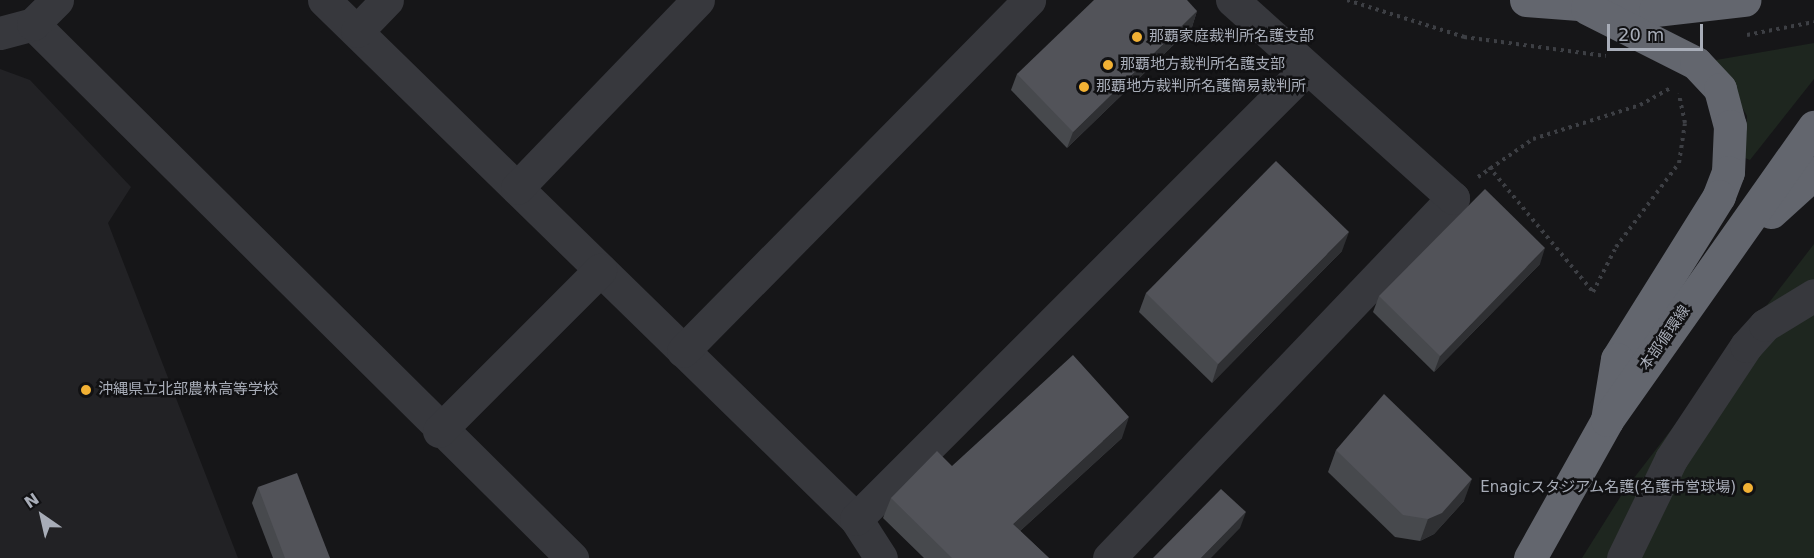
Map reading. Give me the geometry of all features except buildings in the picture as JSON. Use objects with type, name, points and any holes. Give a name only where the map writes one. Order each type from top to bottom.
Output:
[{"type":"highway","points":[[1526,0],[1587,8],[1655,10],[1744,0]]},
{"type":"highway","points":[[1587,8],[1696,63],[1720,88],[1730,126],[1728,172],[1719,196],[1617,359],[1607,420]]},
{"type":"highway","name":"本部循環線","points":[[1530,558],[1607,420],[1814,128]]},
{"type":"highway","points":[[1723,255],[1814,173]]},
{"type":"street","points":[[0,33],[33,24],[57,0]]},
{"type":"street","points":[[324,0],[856,519],[881,558]]},
{"type":"street","points":[[357,31],[387,0]]},
{"type":"street","points":[[517,188],[698,0]]},
{"type":"street","points":[[683,351],[1029,0]]},
{"type":"street","points":[[1109,558],[1453,198],[1232,0]]},
{"type":"street","points":[[33,24],[439,431],[572,558]]},
{"type":"street","points":[[856,519],[1307,68]]},
{"type":"street","points":[[439,431],[600,270]]},
{"type":"street","points":[[1623,558],[1671,459],[1746,346],[1765,325],[1814,295]]},
{"type":"path","points":[[1453,198],[1488,167],[1533,139],[1640,105],[1677,85],[1685,123],[1679,163],[1616,247],[1593,292],[1488,167]]},
{"type":"shaded area","points":[[1814,43],[1814,79],[1750,160],[1745,158],[1747,116],[1716,60]]},
{"type":"shaded area","name":"沖縄県立北部農林高等学校","points":[[0,69],[30,80],[131,187],[108,223],[238,558],[0,558]]},
{"type":"shaded area","name":"Enagicスタジアム名護(名護市営球場)","points":[[1814,244],[1814,558],[1582,558],[1624,491]]},
{"type":"place","name":"那覇家庭裁判所名護支部","points":[[1137,37]]},
{"type":"place","name":"那覇地方裁判所名護支部","points":[[1108,65]]},
{"type":"place","name":"那覇地方裁判所名護簡易裁判所","points":[[1084,87]]},
{"type":"place","name":"沖縄県立北部農林高等学校","points":[[86,390]]},
{"type":"place","name":"Enagicスタジアム名護(名護市営球場)","points":[[1748,488]]}]
